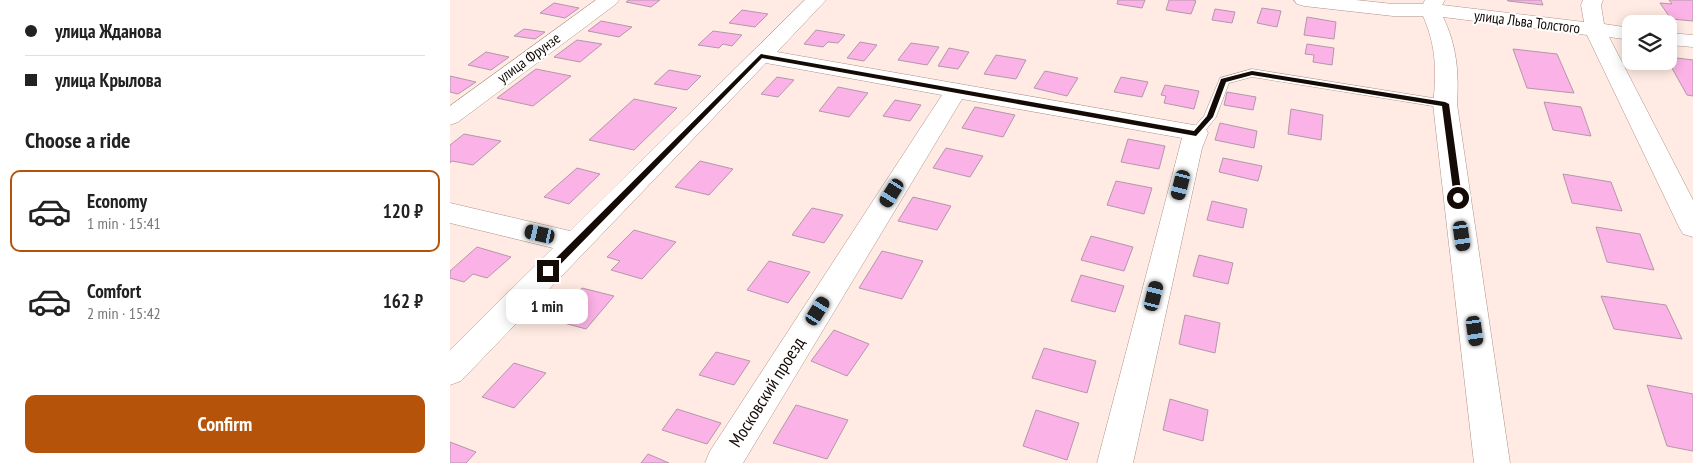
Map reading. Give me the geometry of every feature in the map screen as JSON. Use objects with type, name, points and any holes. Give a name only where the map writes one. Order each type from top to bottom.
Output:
[{"type":"street","name":"улица Фрунзе","points":[[450,117],[609,0]]},
{"type":"street","points":[[450,371],[816,0]]},
{"type":"street","name":"улица Льва Толстого","points":[[1304,0],[1393,10],[1433,5],[1622,33]]},
{"type":"street","points":[[1593,0],[1591,5],[1595,30],[1693,227]]},
{"type":"street","points":[[1433,5],[1442,34],[1449,71],[1445,104],[1492,463]]},
{"type":"street","points":[[1677,39],[1693,41]]},
{"type":"street","points":[[761,56],[1196,134],[1190,148],[1114,463]]},
{"type":"street","name":"Московский проезд","points":[[723,463],[955,92]]},
{"type":"street","points":[[450,213],[576,243]]},
{"type":"lane","points":[[1196,134],[1210,117],[1224,81],[1252,73],[1445,104]]},
{"type":"building","points":[[629,0],[660,0],[651,7],[626,2]]},
{"type":"building","points":[[1118,0],[1145,0],[1142,8],[1117,4]]},
{"type":"building","points":[[1169,0],[1196,1],[1191,14],[1166,10]]},
{"type":"building","points":[[1541,0],[1543,5],[1508,1]]},
{"type":"building","points":[[1669,0],[1693,0],[1693,21],[1677,20],[1677,15],[1668,15],[1660,3],[1672,4]]},
{"type":"building","points":[[554,3],[579,8],[565,18],[540,13]]},
{"type":"building","points":[[1262,8],[1281,11],[1277,27],[1257,23]]},
{"type":"building","points":[[1215,9],[1235,12],[1232,23],[1212,20]]},
{"type":"building","points":[[742,10],[768,14],[755,27],[729,23]]},
{"type":"building","points":[[1307,17],[1336,22],[1334,39],[1304,35]]},
{"type":"building","points":[[601,21],[632,27],[619,37],[588,31]]},
{"type":"building","points":[[524,29],[545,32],[535,39],[514,36]]},
{"type":"building","points":[[816,30],[845,35],[838,43],[828,42],[823,47],[804,44]]},
{"type":"building","points":[[713,31],[742,35],[732,46],[723,44],[719,48],[698,45]]},
{"type":"building","points":[[577,40],[602,44],[580,62],[554,57]]},
{"type":"building","points":[[860,42],[877,45],[864,61],[847,58]]},
{"type":"building","points":[[911,43],[939,47],[927,65],[898,60]]},
{"type":"building","points":[[1307,44],[1334,48],[1332,65],[1313,62],[1314,55],[1305,54]]},
{"type":"building","points":[[949,48],[969,52],[958,69],[938,66]]},
{"type":"building","points":[[1513,49],[1557,54],[1574,93],[1527,88]]},
{"type":"building","points":[[486,52],[509,57],[491,70],[468,65]]},
{"type":"building","points":[[996,55],[1026,60],[1016,79],[984,74]]},
{"type":"building","points":[[1677,58],[1693,60],[1693,96],[1687,95],[1673,70],[1677,70]]},
{"type":"building","points":[[536,69],[571,76],[533,106],[497,98]]},
{"type":"building","points":[[669,70],[701,76],[687,90],[654,84]]},
{"type":"building","points":[[1045,71],[1078,78],[1067,96],[1034,88]]},
{"type":"building","points":[[450,76],[476,82],[458,94],[450,92]]},
{"type":"building","points":[[777,77],[794,80],[778,97],[761,94]]},
{"type":"building","points":[[1121,77],[1148,82],[1142,97],[1114,92]]},
{"type":"building","points":[[1165,85],[1199,91],[1194,109],[1164,103],[1166,96],[1161,95]]},
{"type":"building","points":[[838,87],[868,93],[849,117],[819,111]]},
{"type":"building","points":[[1227,92],[1256,97],[1253,110],[1224,105]]},
{"type":"building","points":[[634,99],[677,108],[634,150],[589,140]]},
{"type":"building","points":[[895,100],[921,105],[910,121],[883,116]]},
{"type":"building","points":[[1544,102],[1581,107],[1591,136],[1553,130]]},
{"type":"building","points":[[975,107],[1015,115],[1003,137],[962,128]]},
{"type":"building","points":[[1291,109],[1323,115],[1321,140],[1288,134]]},
{"type":"building","points":[[1220,123],[1257,131],[1254,148],[1215,140]]},
{"type":"building","points":[[464,134],[501,141],[473,165],[452,161],[450,163],[450,145]]},
{"type":"building","points":[[1128,139],[1165,146],[1159,169],[1121,162]]},
{"type":"building","points":[[946,148],[983,156],[970,177],[933,168]]},
{"type":"building","points":[[1223,158],[1262,166],[1258,181],[1219,172]]},
{"type":"building","points":[[700,161],[733,169],[709,195],[675,187]]},
{"type":"building","points":[[577,168],[600,174],[569,204],[544,197]]},
{"type":"building","points":[[1563,174],[1611,182],[1622,211],[1572,203]]},
{"type":"building","points":[[1116,181],[1152,188],[1144,214],[1107,205]]},
{"type":"building","points":[[913,197],[951,206],[937,230],[898,221]]},
{"type":"building","points":[[1212,201],[1247,209],[1243,228],[1207,220]]},
{"type":"building","points":[[812,208],[843,215],[824,243],[792,235]]},
{"type":"building","points":[[1596,227],[1640,234],[1654,270],[1607,262]]},
{"type":"building","points":[[634,230],[676,242],[642,279],[611,270],[620,261],[607,257]]},
{"type":"building","points":[[1091,236],[1133,247],[1124,271],[1081,260]]},
{"type":"building","points":[[477,247],[511,257],[487,278],[473,274],[464,282],[450,278],[450,271]]},
{"type":"building","points":[[882,251],[923,261],[902,299],[859,288]]},
{"type":"building","points":[[1199,255],[1233,263],[1228,284],[1193,276]]},
{"type":"building","points":[[769,261],[810,272],[788,303],[747,290]]},
{"type":"building","points":[[1081,275],[1124,286],[1115,312],[1071,301]]},
{"type":"building","points":[[582,288],[614,296],[586,329],[553,320]]},
{"type":"building","points":[[1601,296],[1666,305],[1682,339],[1614,329]]},
{"type":"building","points":[[1185,315],[1220,323],[1215,353],[1179,344]]},
{"type":"building","points":[[834,330],[869,344],[847,376],[811,361]]},
{"type":"building","points":[[1044,348],[1096,361],[1087,393],[1032,378]]},
{"type":"building","points":[[716,352],[750,361],[734,385],[699,375]]},
{"type":"building","points":[[514,363],[546,373],[514,408],[482,397]]},
{"type":"building","points":[[1647,385],[1693,394],[1693,451],[1667,446]]},
{"type":"building","points":[[1170,399],[1208,410],[1203,441],[1163,430]]},
{"type":"building","points":[[796,405],[848,420],[827,459],[773,443]]},
{"type":"building","points":[[677,409],[721,423],[707,444],[662,430]]},
{"type":"building","points":[[1036,410],[1079,423],[1067,460],[1023,446]]},
{"type":"building","points":[[450,442],[476,452],[466,463],[450,463]]},
{"type":"building","points":[[648,454],[669,463],[641,463]]},
{"type":"route","points":[[548,271],[761,56],[1196,134],[1210,117],[1224,81],[1252,73],[1445,104],[1458,198]]}]
